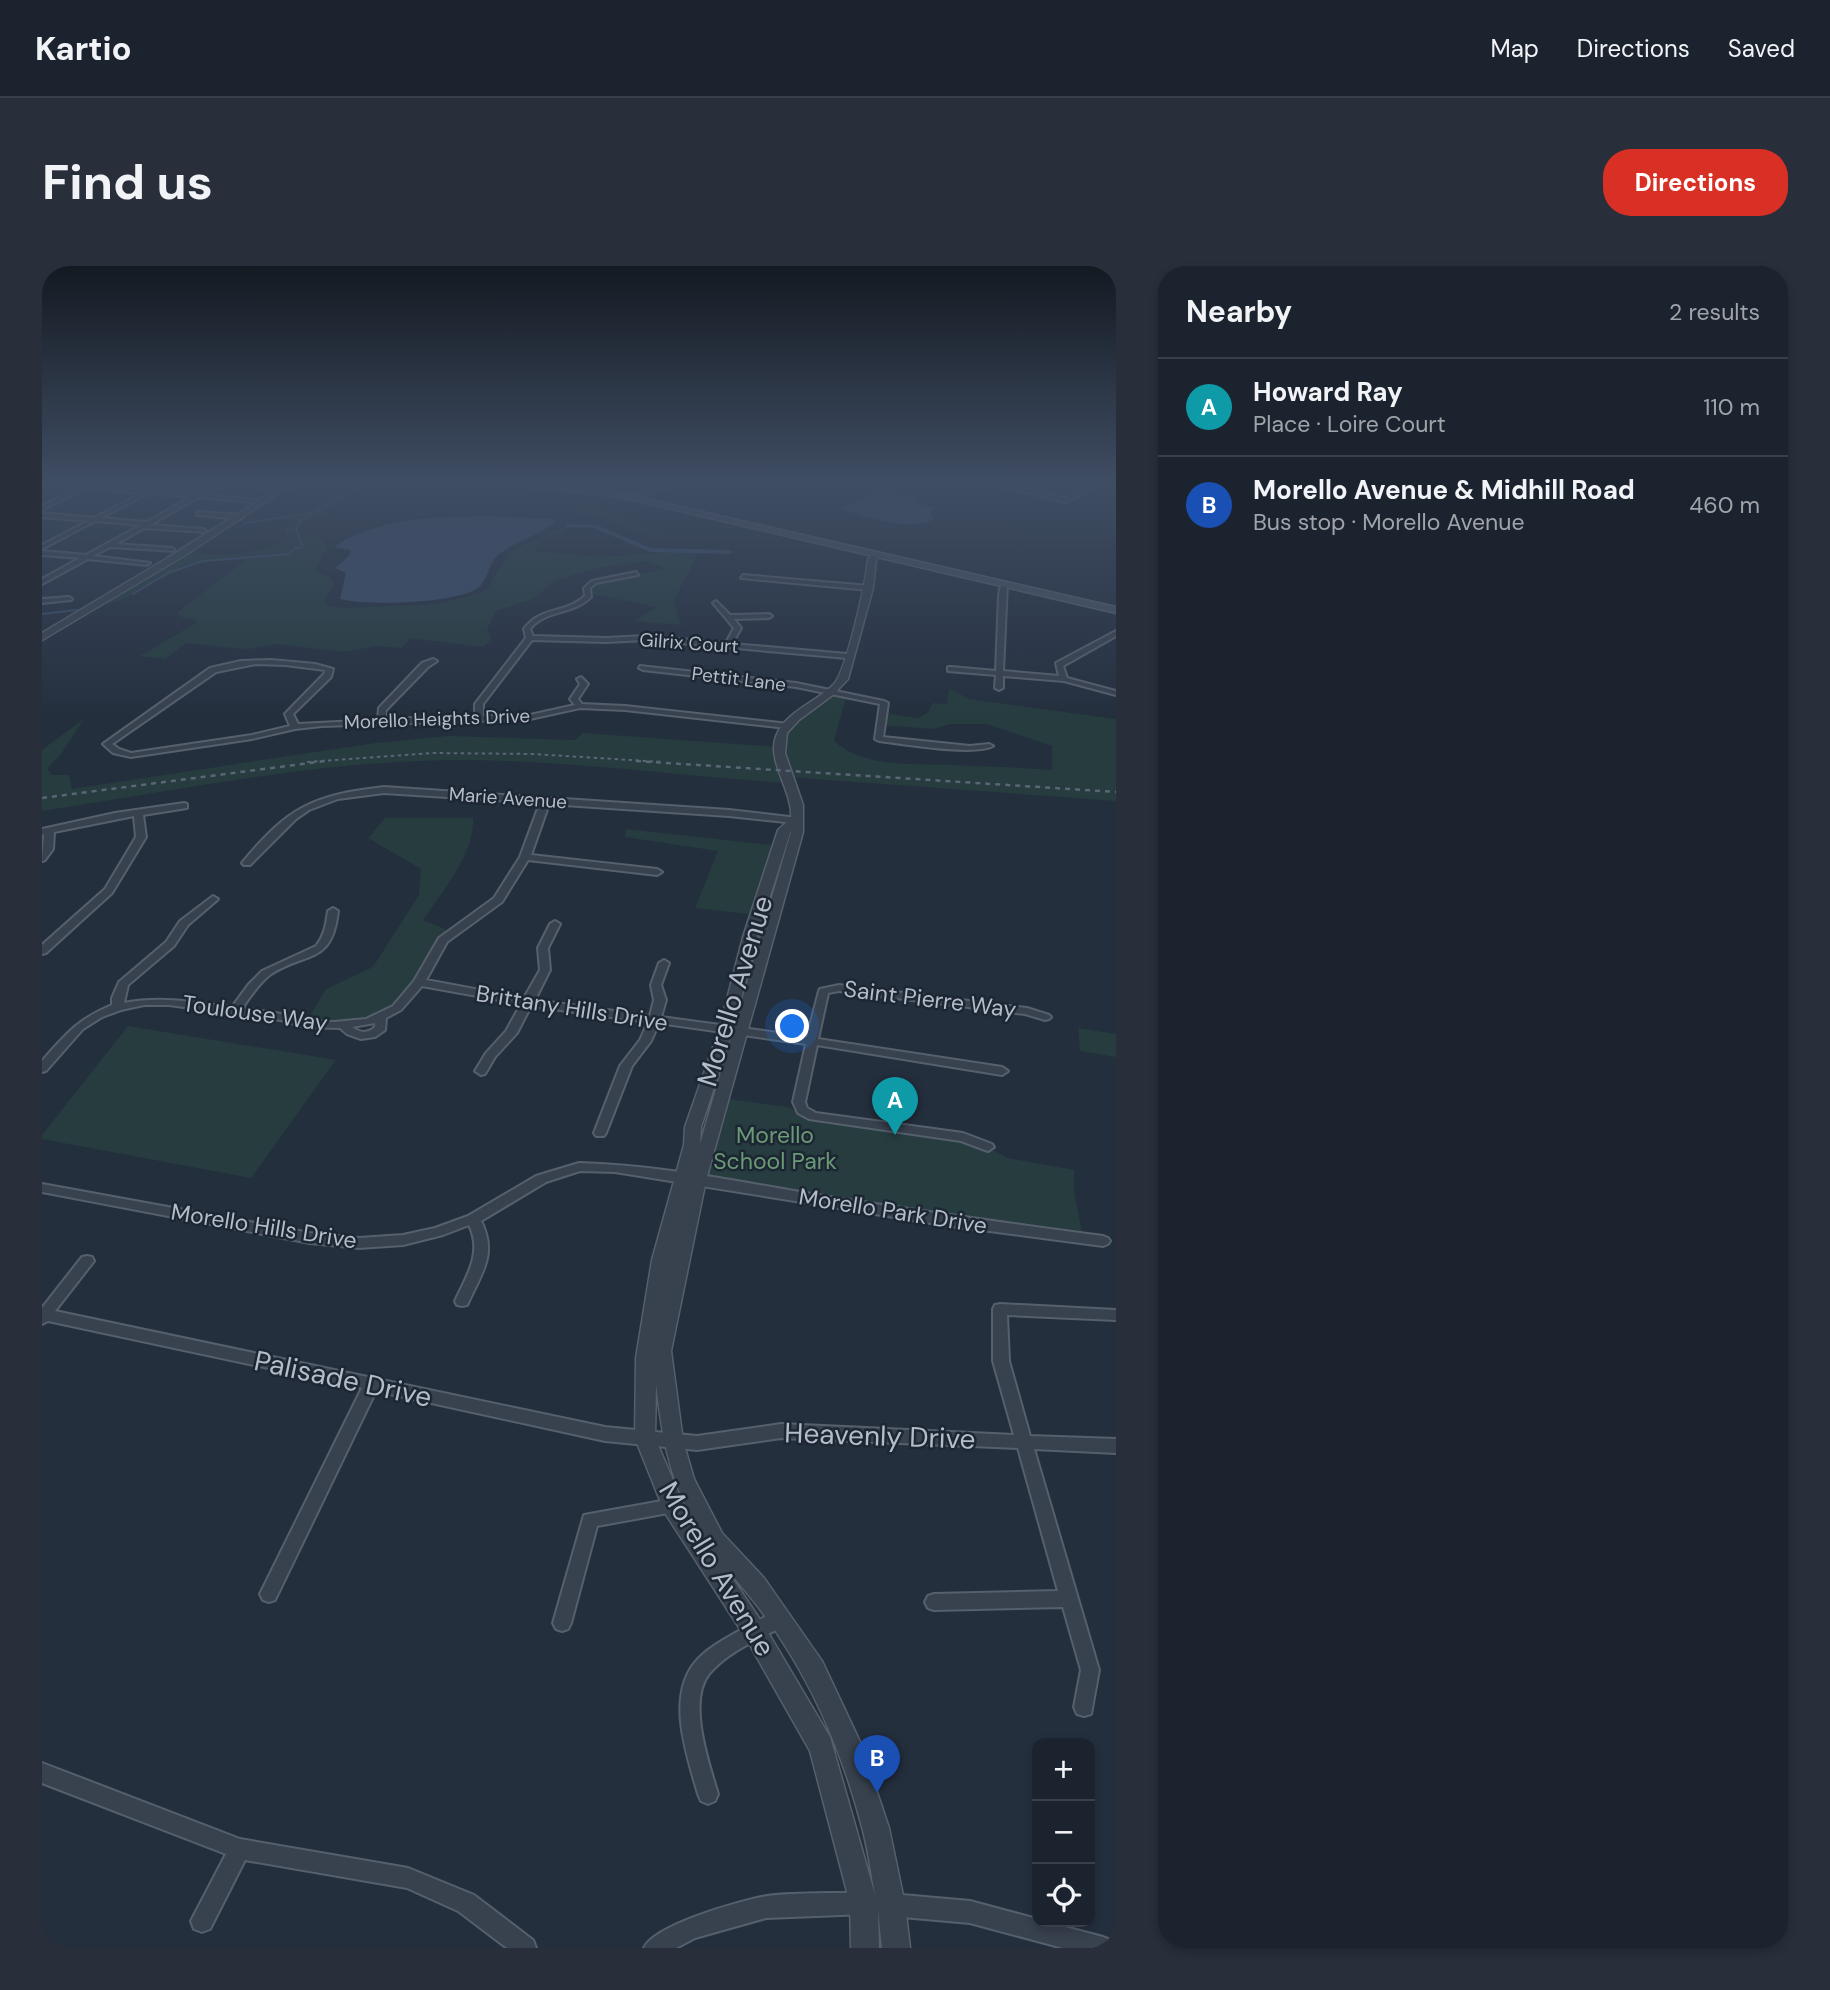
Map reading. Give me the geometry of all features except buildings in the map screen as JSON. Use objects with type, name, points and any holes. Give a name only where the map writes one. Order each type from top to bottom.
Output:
[{"type":"main road","points":[[901,559],[1116,610]]},
{"type":"street","points":[[42,582],[85,559]]},
{"type":"street","points":[[106,559],[147,563]]},
{"type":"street","points":[[42,638],[172,559]]},
{"type":"street","points":[[42,643],[175,559]]},
{"type":"street","points":[[786,726],[834,691],[843,679],[869,587],[872,559]]},
{"type":"street","points":[[479,719],[479,704],[530,638],[527,629],[531,621],[583,603],[589,597],[587,588],[594,582],[636,574]]},
{"type":"street","points":[[743,577],[869,587]]},
{"type":"street","points":[[999,688],[1004,584]]},
{"type":"street","points":[[42,601],[69,600]]},
{"type":"street","points":[[716,603],[738,628],[728,645]]},
{"type":"street","points":[[730,617],[769,615]]},
{"type":"street","points":[[1064,679],[1059,665],[1116,634]]},
{"type":"street","name":"Gilrix Court","points":[[530,638],[645,638],[848,656]]},
{"type":"street","points":[[382,722],[383,710],[425,665],[433,661]]},
{"type":"street","points":[[131,755],[116,751],[107,744],[213,670],[230,664],[276,662],[329,669],[328,675],[289,714],[295,727]]},
{"type":"street","name":"Pettit Lane","points":[[643,668],[834,691],[884,702],[879,739],[970,748],[989,746]]},
{"type":"street","points":[[951,669],[1064,679],[1116,694]]},
{"type":"street","points":[[580,706],[574,699],[584,684],[581,678]]},
{"type":"street","name":"Morello Heights Drive","points":[[131,755],[252,737],[295,727],[530,717],[580,706],[625,708],[786,726]]},
{"type":"street","name":"Morello Avenue","points":[[786,726],[780,747],[786,777],[798,808],[795,820],[797,832],[690,1179],[661,1260],[648,1345],[645,1438],[673,1506],[755,1632],[821,1746],[864,1903],[865,1948]]},
{"type":"street","name":"Marie Avenue","points":[[247,863],[299,810],[343,794],[384,790],[729,813],[795,820]]},
{"type":"street","points":[[343,1024],[350,1034],[362,1037],[375,1034],[381,1028],[380,1016],[397,1008],[419,982],[443,940],[498,900],[525,857],[546,800]]},
{"type":"street","points":[[42,858],[48,849],[45,832],[184,806]]},
{"type":"street","points":[[42,951],[109,891],[141,837],[138,813]]},
{"type":"street","points":[[525,857],[657,872]]},
{"type":"street","points":[[118,1007],[123,984],[170,944],[184,923],[213,899]]},
{"type":"street","points":[[234,1012],[266,973],[312,953],[326,942],[332,932],[333,911]]},
{"type":"street","points":[[481,1072],[490,1055],[511,1032],[545,970],[543,947],[555,924]]},
{"type":"street","points":[[600,1133],[626,1066],[645,1041],[654,1021],[660,1000],[656,985],[664,964]]},
{"type":"street","name":"Brittany Hills Drive","points":[[419,982],[529,1002],[734,1030]]},
{"type":"street","name":"Saint Pierre Way","points":[[810,1041],[821,998],[824,991],[830,988],[947,1000],[1027,1011],[1045,1017]]},
{"type":"street","name":"Toulouse Way","points":[[42,1068],[79,1027],[118,1007],[144,1002],[169,1002],[282,1017],[305,1024],[343,1024]]},
{"type":"street","points":[[734,1030],[1002,1071]]},
{"type":"street","points":[[810,1041],[799,1102],[802,1111],[813,1116],[963,1137],[988,1147]]},
{"type":"street","name":"Morello Hills Drive","points":[[42,1188],[310,1238],[359,1243],[402,1240],[439,1232],[473,1219],[541,1179],[579,1167],[615,1168],[690,1179]]},
{"type":"street","name":"Morello Avenue","points":[[690,1179],[661,1351],[673,1441],[684,1480],[714,1540],[756,1585],[814,1669],[848,1744],[876,1828],[891,1905],[896,1948]]},
{"type":"street","name":"Morello Park Drive","points":[[690,1179],[943,1220],[1103,1241]]},
{"type":"street","points":[[462,1301],[483,1254],[483,1236],[473,1219]]},
{"type":"street","points":[[43,1316],[87,1261]]},
{"type":"street","points":[[1084,1707],[1090,1670],[1001,1361],[1000,1309],[1116,1315]]},
{"type":"street","name":"Palisade Drive","points":[[43,1316],[605,1434],[645,1438]]},
{"type":"street","points":[[269,1594],[371,1386]]},
{"type":"street","name":"Heavenly Drive","points":[[645,1438],[697,1443],[781,1431],[1116,1446]]},
{"type":"street","points":[[562,1623],[590,1520],[673,1506]]},
{"type":"street","points":[[934,1602],[1070,1599]]},
{"type":"street","points":[[708,1794],[692,1739],[693,1693],[700,1670],[718,1655],[780,1619]]},
{"type":"street","points":[[42,1773],[240,1849],[408,1878],[466,1903],[525,1948]]},
{"type":"street","points":[[202,1921],[240,1849]]},
{"type":"street","points":[[655,1948],[691,1928],[766,1908],[864,1903],[970,1912],[1103,1948]]},
{"type":"green space","points":[[173,559],[240,559],[189,566],[130,596],[105,605]]},
{"type":"green space","points":[[246,559],[321,559],[314,571],[329,577],[335,584],[324,600],[328,606],[347,608],[439,604],[480,593],[488,588],[505,559],[695,559],[674,600],[681,625],[634,621],[657,607],[588,593],[587,588],[594,582],[666,569],[647,561],[596,568],[554,581],[535,598],[496,611],[487,628],[491,640],[483,647],[410,638],[402,648],[377,646],[343,652],[279,644],[245,649],[186,643],[165,659],[140,656],[196,623],[196,620],[177,613]]},
{"type":"green space","points":[[949,688],[969,699],[1116,719],[1116,801],[787,777],[789,783],[581,765],[456,760],[352,765],[300,771],[42,811],[42,750],[84,719],[61,754],[47,769],[52,775],[69,775],[72,789],[375,743],[448,736],[575,740],[583,733],[779,747],[786,726],[834,691],[847,694],[834,741],[860,756],[891,763],[1052,770],[1052,746],[987,724],[951,724],[932,729],[881,725],[883,713],[919,718],[928,712],[933,703],[947,704]]},
{"type":"green space","points":[[385,818],[473,818],[469,845],[463,858],[423,920],[452,932],[397,1008],[368,1022],[305,1024],[326,989],[373,967],[419,895],[421,869],[368,838]]},
{"type":"green space","points":[[626,829],[779,846],[757,915],[695,908],[718,851],[625,837]]},
{"type":"green space","points":[[128,1026],[336,1060],[251,1178],[42,1139],[42,1135]]},
{"type":"green space","points":[[1078,1028],[1116,1034],[1116,1057],[1080,1051]]},
{"type":"green space","name":"Morello School Park","points":[[722,1098],[787,1107],[813,1116],[917,1129],[988,1147],[1007,1158],[1074,1170],[1074,1191],[1083,1239],[698,1180]]},
{"type":"water","points":[[345,559],[494,559],[482,584],[469,593],[411,602],[340,599],[346,573],[335,568]]},
{"type":"waterway","points":[[133,594],[168,573],[203,561],[222,559]]},
{"type":"waterway","points":[[42,614],[77,610]]},
{"type":"railway","points":[[307,762],[434,753],[533,754],[663,762]]},
{"type":"railway","points":[[42,798],[325,761]]},
{"type":"railway","points":[[636,761],[1116,792]]},
{"type":"place","name":"Howard Ray","points":[[895,1135]]},
{"type":"place","name":"Morello Avenue & Midhill Road","points":[[877,1793]]}]
